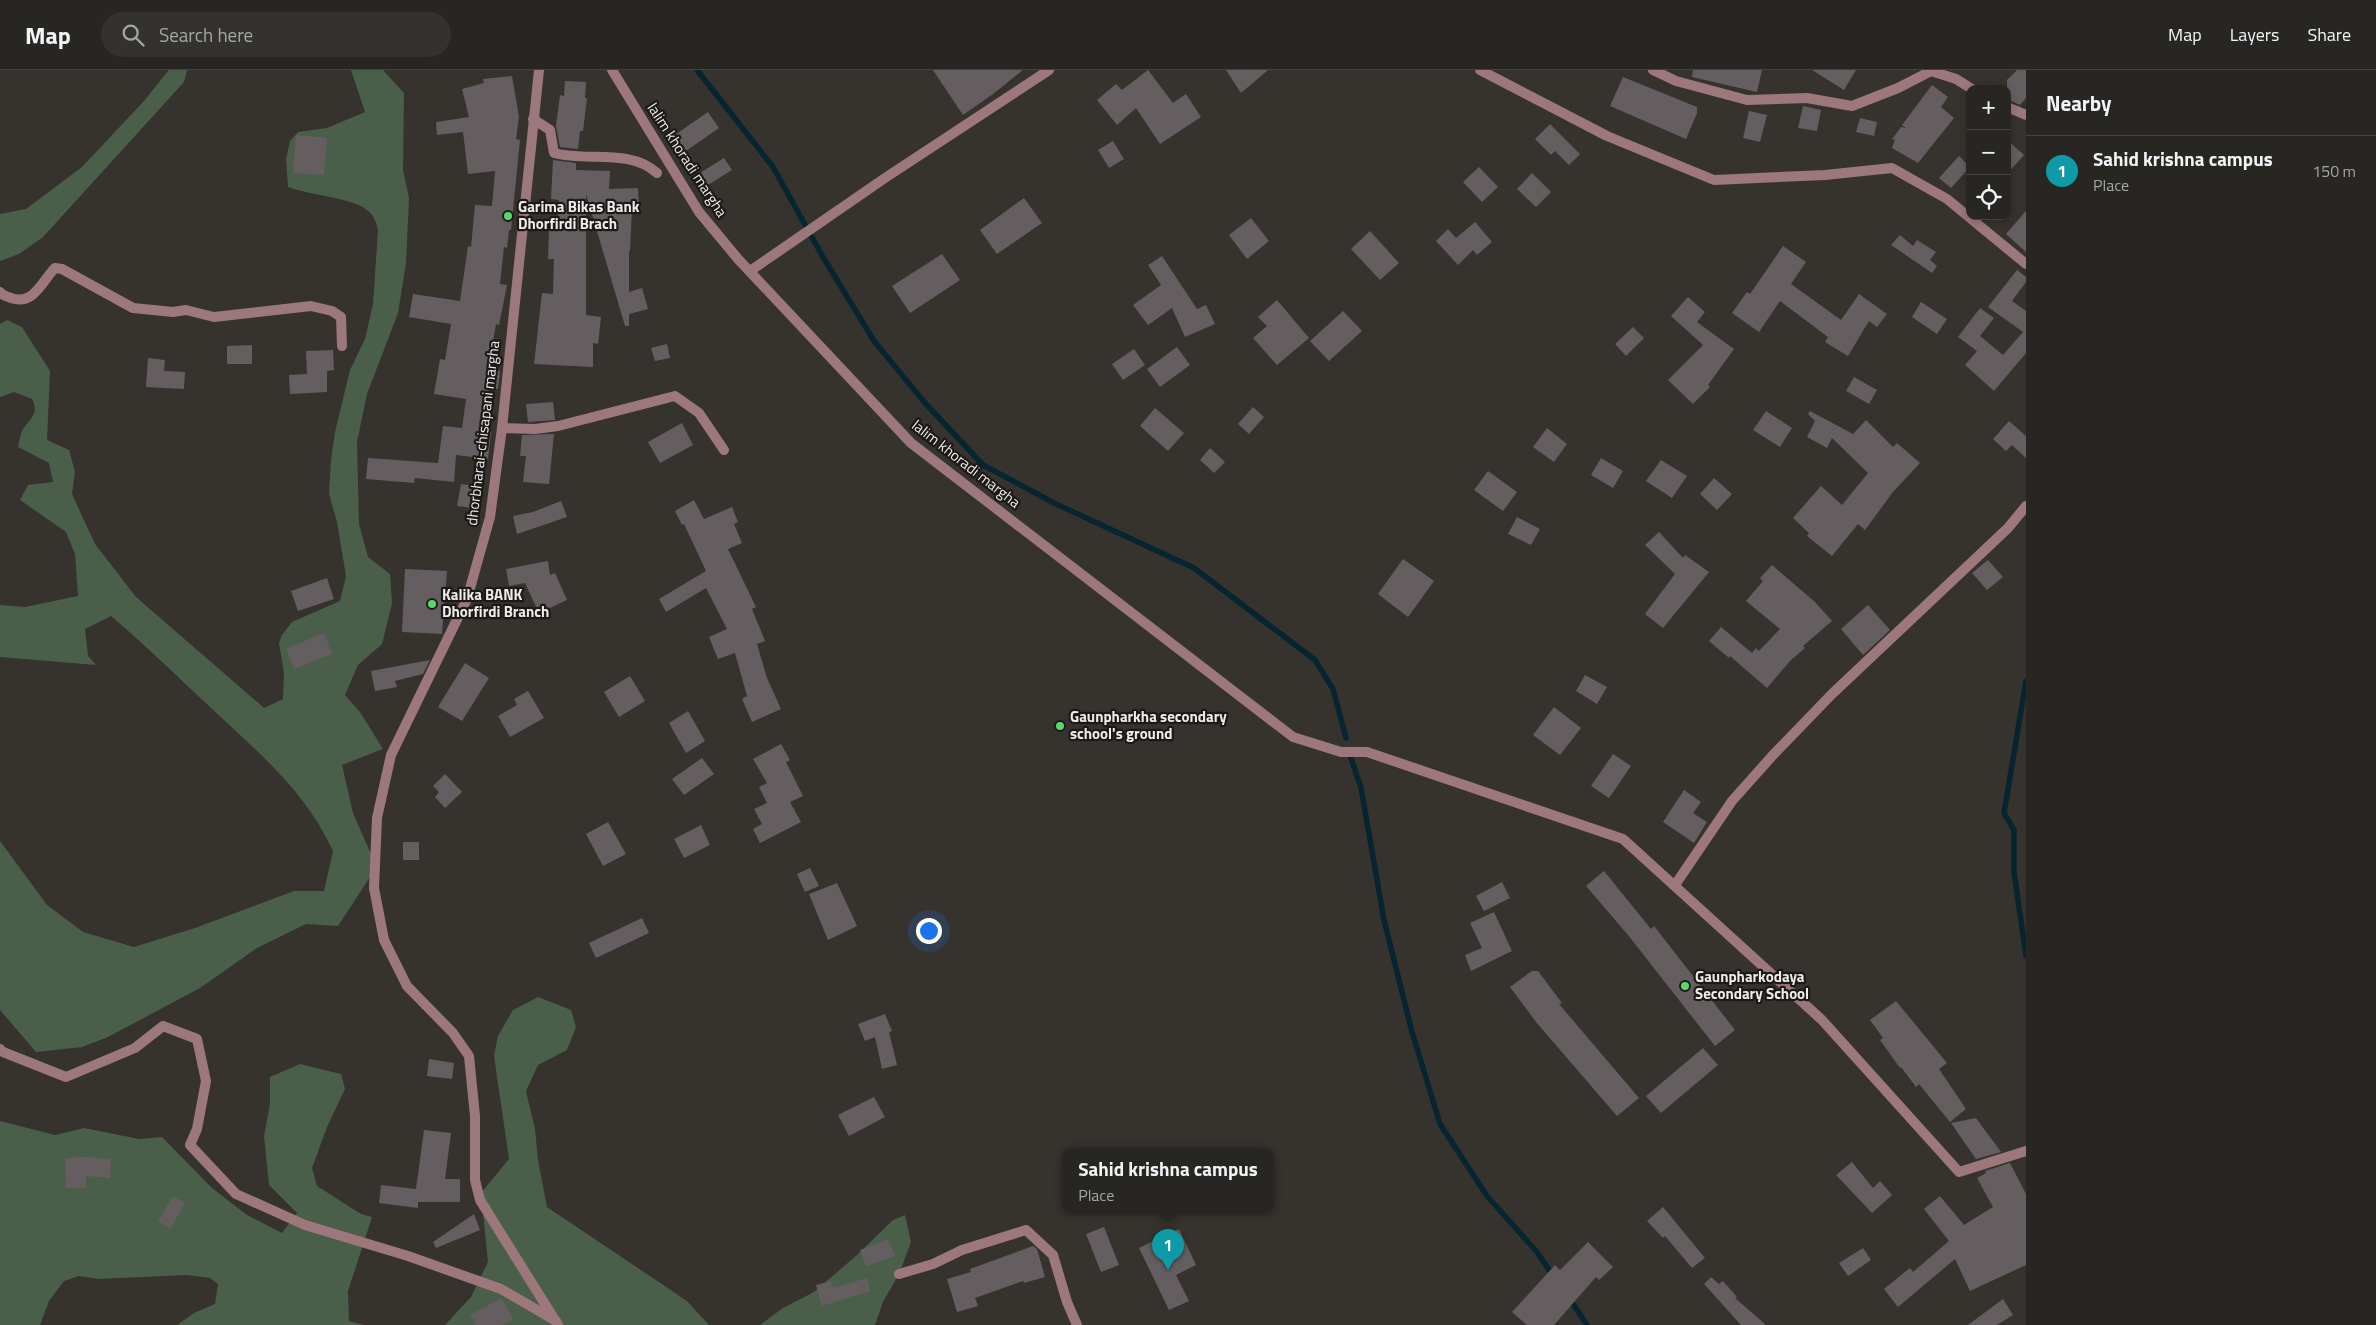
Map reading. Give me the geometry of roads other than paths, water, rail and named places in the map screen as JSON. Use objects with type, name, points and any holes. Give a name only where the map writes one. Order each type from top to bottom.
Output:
[{"type":"street","name":"dhorbharai-chisapani margha","points":[[539,70],[502,428],[490,518],[467,599],[391,755],[377,818],[374,888],[384,940],[407,986],[453,1033],[470,1056],[475,1116],[475,1180],[480,1200],[558,1323]]},
{"type":"street","name":"lalim khoradi margha","points":[[612,70],[699,212],[750,271],[911,443],[1292,737],[1341,752],[1367,752],[1623,840],[1822,1020],[1959,1172],[2026,1151]]},
{"type":"street","points":[[750,271],[885,178],[1049,70]]},
{"type":"street","points":[[1480,70],[1607,136],[1714,180],[1825,175],[1892,168],[1947,199],[2026,264]]},
{"type":"street","points":[[1654,70],[1676,81],[1747,100],[1807,98],[1852,106],[1898,88],[1931,71],[1956,79],[1966,85]]},
{"type":"street","points":[[2011,109],[2026,116]]},
{"type":"street","points":[[533,119],[550,130],[554,153],[570,157],[636,160],[647,164],[657,173]]},
{"type":"street","points":[[0,292],[18,300],[27,298],[35,294],[55,268],[134,308],[173,312],[186,310],[214,317],[311,306],[332,311],[341,317],[342,346]]},
{"type":"street","points":[[502,428],[535,430],[558,426],[675,396],[699,412],[724,450]]},
{"type":"street","points":[[1675,886],[1732,801],[1773,755],[1832,694],[2008,528],[2026,506]]},
{"type":"street","points":[[0,1049],[3,1052],[66,1077],[135,1048],[163,1026],[197,1039],[206,1081],[197,1129],[190,1145],[236,1194],[305,1225],[408,1256],[501,1288],[558,1323]]},
{"type":"street","points":[[899,1274],[933,1264],[962,1250],[1026,1230],[1053,1255],[1067,1302],[1077,1325]]},
{"type":"waterway","points":[[697,70],[773,167],[823,257],[874,341],[925,403],[983,465],[1054,503],[1194,568],[1315,660],[1333,689],[1346,738]]},
{"type":"waterway","points":[[2026,681],[2004,813],[2014,830],[2014,872],[2026,956]]},
{"type":"waterway","points":[[1351,758],[1361,788],[1384,920],[1412,1032],[1440,1124],[1487,1196],[1537,1252],[1553,1276]]},
{"type":"waterway","points":[[1569,1298],[1587,1325]]},
{"type":"place","name":"Garima Bikas Bank Dhorfirdi Brach","points":[[508,216]]},
{"type":"place","name":"Kalika BANK Dhorfirdi Branch","points":[[432,604]]},
{"type":"place","name":"Gaunpharkha secondary school's ground","points":[[1060,726]]},
{"type":"place","name":"Gaunpharkodaya Secondary School","points":[[1685,986]]},
{"type":"place","name":"Sahid krishna campus","points":[[1168,1270]]}]
